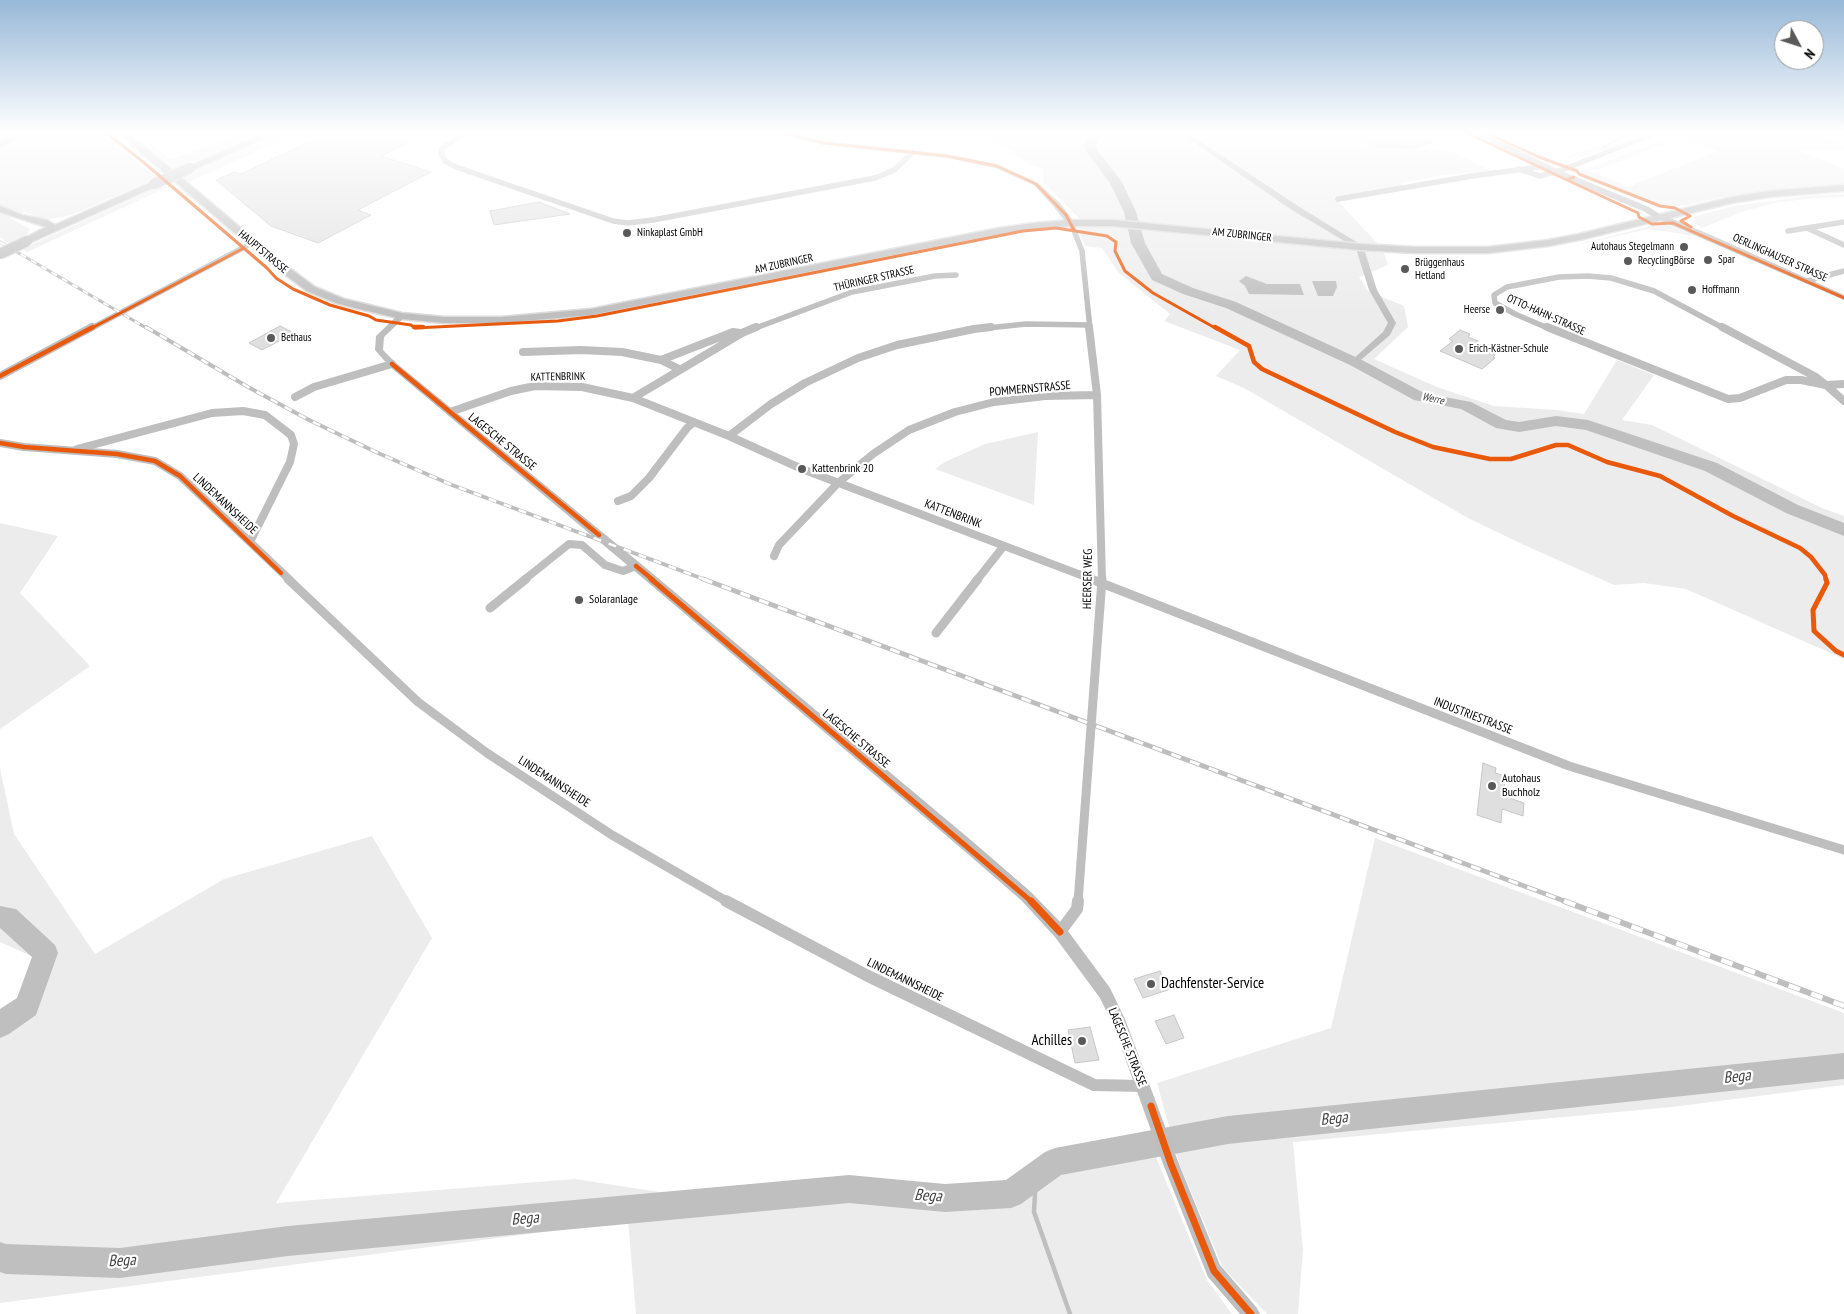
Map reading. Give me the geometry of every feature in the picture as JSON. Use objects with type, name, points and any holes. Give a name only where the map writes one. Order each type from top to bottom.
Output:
[{"type":"main road","points":[[19,217],[34,227],[48,226],[83,216],[136,192]]},
{"type":"main road","name":"HAUPTSTRASSE","points":[[192,192],[292,276],[311,289],[340,301],[402,316]]},
{"type":"main road","name":"OERLINGHAUSER STRASSE","points":[[1606,192],[1646,208],[1660,217]]},
{"type":"main road","name":"OERLINGHAUSER STRASSE","points":[[1614,192],[1671,214]]},
{"type":"main road","name":"AM ZUBRINGER","points":[[402,316],[444,320],[502,320],[591,312],[999,231],[1070,223],[1113,223],[1154,226],[1360,247],[1459,251],[1548,243],[1732,200],[1790,192]]},
{"type":"main road","points":[[0,209],[48,226]]},
{"type":"main road","points":[[0,254],[27,241],[48,226]]},
{"type":"main road","points":[[27,241],[35,233],[34,227]]},
{"type":"street","points":[[530,192],[613,221],[628,223],[652,221],[801,192]]},
{"type":"street","points":[[1045,192],[1066,215],[1070,223]]},
{"type":"street","points":[[1338,199],[1378,192]]},
{"type":"street","name":"OERLINGHAUSER STRASSE","points":[[1671,214],[1708,237]]},
{"type":"street","name":"OERLINGHAUSER STRASSE","points":[[1660,217],[1844,298]]},
{"type":"street","points":[[1788,230],[1844,222]]},
{"type":"street","name":"HEERSER WEG","points":[[1060,932],[1077,909],[1102,583],[1097,396],[1082,250],[1070,223]]},
{"type":"street","points":[[1807,228],[1844,245]]},
{"type":"street","points":[[0,376],[252,243]]},
{"type":"street","points":[[1807,281],[1844,270]]},
{"type":"street","name":"THÜRINGER STRASSE","points":[[633,398],[679,369],[742,334],[773,320],[852,292],[935,276],[956,275]]},
{"type":"street","name":"OTTO-HAHN-STRASSE","points":[[1826,385],[1802,380],[1786,380],[1740,398],[1728,399],[1524,318],[1495,303],[1494,295],[1507,287],[1559,277],[1596,277],[1635,284],[1654,291],[1816,377],[1826,385],[1835,395],[1844,401]]},
{"type":"street","name":"LAGESCHE STRASSE","points":[[402,316],[380,336],[380,350],[392,364],[636,566],[1020,891],[1060,932],[1105,993],[1120,1024],[1171,1164],[1214,1271],[1251,1314]]},
{"type":"street","points":[[729,436],[771,404],[806,383],[858,358],[897,345],[974,329],[1026,324],[1090,325]]},
{"type":"street","name":"THÜRINGER STRASSE","points":[[661,360],[733,332],[742,334]]},
{"type":"street","points":[[523,352],[581,350],[622,352],[661,360],[679,369]]},
{"type":"street","points":[[295,397],[314,387],[392,364]]},
{"type":"street","points":[[1826,385],[1844,384]]},
{"type":"street","name":"KATTENBRINK","points":[[450,412],[511,391],[535,386],[594,388],[633,398],[729,436],[838,483],[1102,583]]},
{"type":"street","name":"POMMERNSTRASSE","points":[[838,483],[872,454],[910,430],[955,412],[994,402],[1045,396],[1097,396]]},
{"type":"street","points":[[69,451],[212,413],[243,411],[264,415],[291,435],[294,444],[290,462],[250,542]]},
{"type":"street","points":[[618,501],[631,496],[649,478],[687,428],[693,423]]},
{"type":"street","name":"LINDEMANNSHEIDE","points":[[0,443],[69,451],[118,454],[155,461],[180,476],[418,702],[487,753],[612,835],[726,901],[866,975],[1094,1085],[1143,1086]]},
{"type":"street","points":[[774,556],[779,545],[838,483]]},
{"type":"street","points":[[490,608],[569,544],[582,545],[606,565],[623,571],[636,566]]},
{"type":"street","points":[[936,633],[1003,547]]},
{"type":"street","name":"INDUSTRIESTRASSE","points":[[1102,583],[1388,697],[1569,766],[1844,850]]},
{"type":"shaded area","points":[[0,192],[124,192],[71,215],[47,220],[24,212],[10,218],[30,229],[27,236],[11,244],[0,237]]},
{"type":"shaded area","points":[[147,192],[156,192],[27,252],[22,249]]},
{"type":"shaded area","points":[[1053,192],[1361,192],[1334,197],[1380,246],[1080,219]]},
{"type":"shaded area","points":[[1629,192],[1757,192],[1687,205],[1667,207]]},
{"type":"shaded area","points":[[1844,194],[1844,197],[1814,198],[1775,203],[1744,211],[1702,228],[1694,223],[1694,217],[1733,206],[1809,196]]},
{"type":"shaded area","points":[[1658,224],[1671,226],[1696,236],[1649,229],[1572,246]]},
{"type":"shaded area","points":[[1076,225],[1162,230],[1384,253],[1388,265],[1359,277],[1368,291],[1404,306],[1408,327],[1374,359],[1437,387],[1494,406],[1557,410],[1584,414],[1617,360],[1654,375],[1622,420],[1652,425],[1822,508],[1844,516],[1844,659],[1686,589],[1644,583],[1614,585],[1524,545],[1468,518],[1244,388],[1216,376],[1240,350],[1164,321],[1170,314],[1118,272],[1102,248],[1085,246]]},
{"type":"shaded area","points":[[1246,276],[1267,284],[1300,284],[1304,295],[1249,294],[1245,286],[1239,281]]},
{"type":"shaded area","points":[[1312,281],[1336,281],[1337,287],[1333,296],[1318,296]]},
{"type":"shaded area","points":[[1038,432],[1034,505],[935,469],[945,462],[985,444]]},
{"type":"shaded area","points":[[0,523],[58,536],[20,593],[90,666],[0,729]]},
{"type":"shaded area","points":[[0,768],[14,834],[95,954],[224,879],[372,836],[432,938],[276,1203],[575,1179],[679,1195],[630,1221],[692,1216],[852,1196],[947,1207],[1014,1202],[1062,1169],[1153,1150],[1207,1280],[1232,1314],[636,1314],[628,1221],[0,1303],[0,1014],[20,1001],[38,959],[0,942]]},
{"type":"shaded area","points":[[1375,838],[1844,1013],[1844,1085],[1672,1107],[1293,1142],[1303,1250],[1298,1314],[1267,1314],[1223,1268],[1179,1163],[1157,1083],[1331,1028]]},
{"type":"building","points":[[231,192],[392,192],[358,210],[371,215],[318,243],[271,226]]},
{"type":"building","points":[[539,202],[570,214],[494,225],[490,211]]},
{"type":"building","name":"Bethaus","points":[[280,326],[294,333],[262,350],[249,343]]},
{"type":"building","name":"Erich-Kästner-Schule","points":[[1460,330],[1470,334],[1468,337],[1478,341],[1472,346],[1495,355],[1493,357],[1495,358],[1482,369],[1440,351],[1453,341],[1449,339]]},
{"type":"building","name":"Autohaus Buchholz","points":[[1483,763],[1496,768],[1495,773],[1505,776],[1504,796],[1524,803],[1523,816],[1502,809],[1501,823],[1477,815]]},
{"type":"building","name":"Dachfenster-Service","points":[[1160,971],[1168,990],[1143,998],[1134,979]]},
{"type":"building","name":"Dachfenster-Service","points":[[1174,1015],[1184,1038],[1166,1044],[1155,1021]]},
{"type":"building","name":"Achilles","points":[[1090,1027],[1099,1060],[1075,1063],[1068,1030]]},
{"type":"waterway","name":"Werre","points":[[1121,192],[1130,212],[1138,243],[1157,277],[1188,291],[1231,305],[1355,362],[1420,397],[1465,405],[1502,424],[1519,427],[1556,421],[1588,425],[1711,467],[1792,509],[1844,530]]},
{"type":"waterway","points":[[1272,192],[1354,243]]},
{"type":"waterway","points":[[1355,362],[1387,333],[1392,323],[1373,290],[1361,252]]},
{"type":"waterway","name":"Bega","points":[[0,917],[7,917],[46,953],[27,1006],[0,1025]]},
{"type":"waterway","name":"Bega","points":[[0,1257],[6,1259],[120,1263],[288,1241],[849,1189],[945,1198],[1011,1194],[1055,1162],[1228,1130],[1844,1066]]},
{"type":"waterway","points":[[1036,1175],[1034,1212],[1070,1314]]},
{"type":"railway","points":[[0,242],[148,329]]},
{"type":"railway","points":[[146,327],[248,387],[309,420],[378,453],[452,485],[706,580]]},
{"type":"railway","points":[[703,579],[1567,902]]},
{"type":"railway","points":[[1564,901],[1844,1006]]},
{"type":"cycle path","points":[[179,192],[267,268],[276,278],[293,289],[330,305],[369,316],[376,320],[411,325],[415,328],[558,321],[597,316],[1023,231],[1056,228],[1107,236],[1116,242],[1115,251],[1125,271],[1153,293],[1249,346],[1254,362],[1262,369],[1395,432],[1433,447],[1490,459],[1511,459],[1556,445],[1568,445],[1607,462],[1660,476],[1733,516],[1800,548],[1811,557],[1825,575],[1827,583],[1813,610],[1814,631],[1836,651],[1844,655]]},
{"type":"cycle path","points":[[1044,192],[1066,215],[1074,230]]},
{"type":"cycle path","points":[[1594,192],[1638,213],[1639,217],[1652,224],[1673,223],[1844,298]]},
{"type":"cycle path","points":[[1625,192],[1660,206],[1675,208],[1690,216],[1681,221],[1691,227]]},
{"type":"cycle path","points":[[0,376],[244,248]]},
{"type":"cycle path","points":[[392,364],[599,535]]},
{"type":"cycle path","points":[[0,443],[24,447],[117,454],[155,461],[180,476],[281,573]]},
{"type":"cycle path","points":[[636,566],[1026,896],[1060,932]]},
{"type":"cycle path","points":[[1151,1106],[1171,1164],[1214,1271],[1251,1314]]},
{"type":"place","name":"Ninkaplast GmbH","points":[[627,233]]},
{"type":"place","name":"Autohaus Stegelmann","points":[[1684,247]]},
{"type":"place","name":"Spar","points":[[1708,260]]},
{"type":"place","name":"RecyclingBörse","points":[[1628,261]]},
{"type":"place","name":"Brüggenhaus Hetland","points":[[1405,269]]},
{"type":"place","name":"Hoffmann","points":[[1692,290]]},
{"type":"place","name":"Heerse","points":[[1500,310]]},
{"type":"place","name":"Bethaus","points":[[271,338]]},
{"type":"place","name":"Erich-Kästner-Schule","points":[[1459,349]]},
{"type":"place","name":"Kattenbrink 20","points":[[802,469]]},
{"type":"place","name":"Solaranlage","points":[[579,600]]},
{"type":"place","name":"Autohaus Buchholz","points":[[1492,786]]},
{"type":"place","name":"Dachfenster-Service","points":[[1151,984]]},
{"type":"place","name":"Achilles","points":[[1082,1041]]}]
